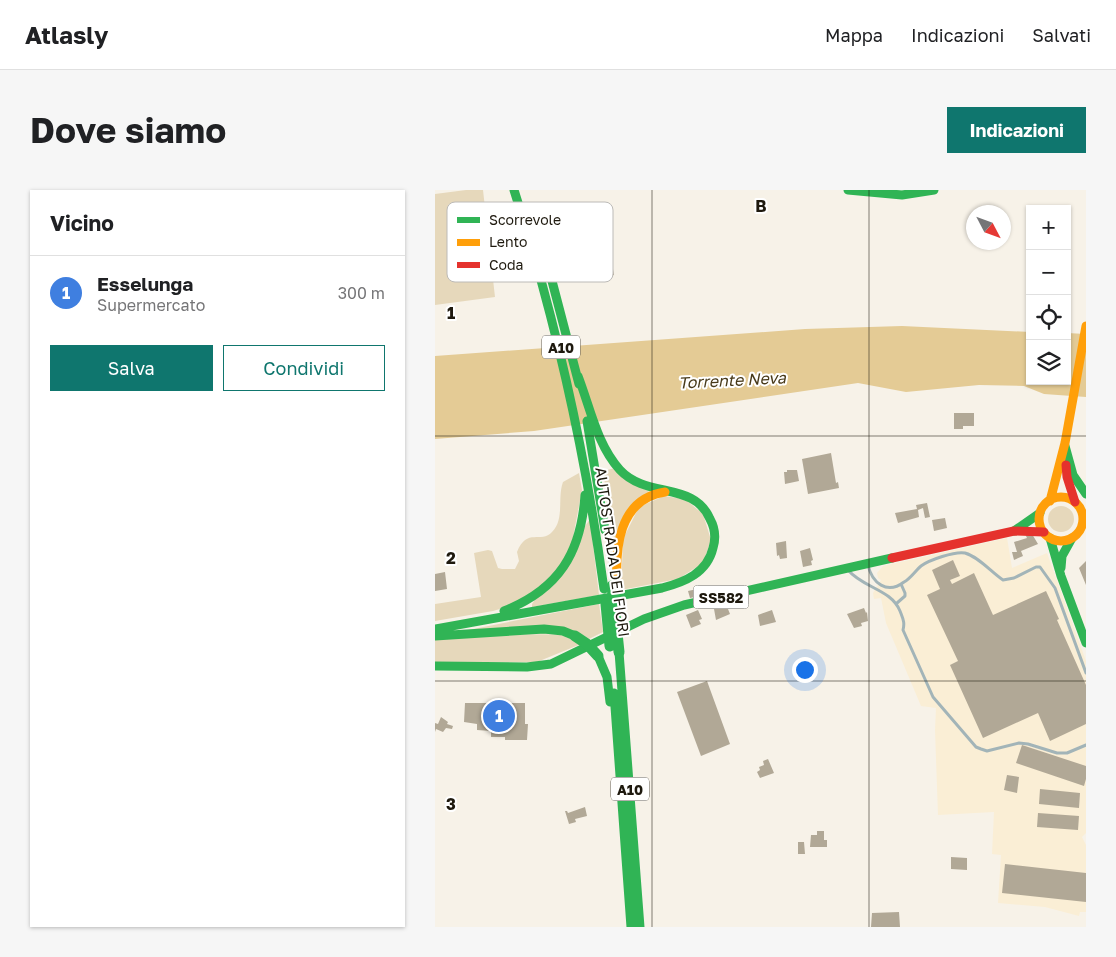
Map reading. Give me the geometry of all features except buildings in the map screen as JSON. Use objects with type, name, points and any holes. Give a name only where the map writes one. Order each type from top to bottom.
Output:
[{"type":"main road","name":"AUTOSTRADA DEI FIORI","points":[[514,190],[519,202]]},
{"type":"main road","points":[[848,190],[890,196],[916,194],[934,190]]},
{"type":"main road","name":"AUTOSTRADA DEI FIORI","points":[[545,282],[589,462]]},
{"type":"main road","name":"AUTOSTRADA DEI FIORI","points":[[550,282],[563,319],[578,376],[589,462],[617,622],[615,653],[617,734],[631,927]]},
{"type":"main road","points":[[1061,576],[1062,556],[1079,534],[1083,521],[1080,507],[1067,477],[1066,448],[1086,326]]},
{"type":"main road","points":[[435,629],[679,584],[692,578],[702,570],[711,558],[715,544],[714,529],[709,515],[700,502],[688,495],[639,484],[626,475],[613,460],[600,438],[578,376]]},
{"type":"main road","points":[[1066,448],[1073,475],[1086,494]]},
{"type":"main road","points":[[1050,501],[1066,448]]},
{"type":"main road","points":[[476,622],[534,598],[564,567],[574,549],[584,516],[589,462]]},
{"type":"main road","points":[[611,587],[618,545],[625,522],[641,501],[652,494],[669,490]]},
{"type":"main road","points":[[1080,507],[1064,498],[1057,498],[1050,501],[1040,513],[1041,526],[1047,535],[1086,643]]},
{"type":"main road","name":"SS582","points":[[1014,531],[1040,513]]},
{"type":"main road","name":"SS582","points":[[435,666],[527,667],[551,664],[644,619],[684,605],[1014,531],[1047,535]]},
{"type":"main road","points":[[1047,535],[1057,540],[1065,540],[1079,534]]},
{"type":"main road","name":"AUTOSTRADA DEI FIORI","points":[[611,587],[615,653],[640,927]]},
{"type":"main road","points":[[435,636],[544,629],[563,631],[575,636],[587,644],[598,656],[607,677],[610,705],[617,734]]},
{"type":"lane","points":[[867,563],[870,575],[878,583],[891,587],[901,584],[927,563],[955,553],[965,553],[973,557],[1003,580],[1014,578],[1036,567],[1040,567],[1055,588],[1086,672]]},
{"type":"lane","points":[[846,568],[852,575],[893,598],[897,603],[905,622],[903,630],[933,697],[976,747],[987,751],[1019,743],[1057,753],[1067,753],[1086,745]]},
{"type":"lane","points":[[897,603],[905,596],[901,584]]},
{"type":"shaded area","points":[[483,190],[484,202],[447,202],[447,282],[493,282],[495,297],[435,305],[435,194]]},
{"type":"shaded area","points":[[615,468],[649,491],[613,542],[603,471]]},
{"type":"shaded area","points":[[579,473],[582,490],[571,548],[544,586],[513,605],[493,611],[435,621],[435,604],[481,597],[474,553],[492,551],[498,568],[515,569],[519,561],[517,552],[525,540],[543,537],[552,532],[560,515],[563,482]]},
{"type":"shaded area","points":[[664,496],[685,499],[703,514],[711,540],[703,563],[678,579],[621,590],[623,539],[639,507]]},
{"type":"shaded area","points":[[1061,506],[1070,510],[1074,519],[1070,528],[1061,532],[1052,528],[1048,519],[1052,510]]},
{"type":"shaded area","points":[[590,519],[599,595],[532,607],[532,604]]},
{"type":"shaded area","points":[[1007,538],[1012,568],[1047,553],[1086,661],[1086,833],[1082,837],[1086,845],[1086,912],[1080,912],[1079,916],[1045,907],[998,903],[1001,855],[992,854],[994,812],[938,815],[936,708],[921,706],[886,623],[881,598],[874,599],[873,593],[881,580],[878,578],[877,573],[883,566]]},
{"type":"shaded area","points":[[599,604],[603,632],[589,639],[583,635],[453,633]]},
{"type":"shaded area","points":[[502,634],[562,635],[581,644],[537,662],[435,662],[435,639]]},
{"type":"water","name":"Torrente Neva","points":[[902,326],[1026,332],[1026,385],[1071,385],[1071,333],[1086,334],[1086,397],[1044,394],[1024,386],[979,385],[906,392],[858,383],[534,431],[435,439],[435,356],[805,329]]},
{"type":"traffic: fast","points":[[514,190],[518,202]]},
{"type":"traffic: fast","points":[[848,190],[902,195],[934,190]]},
{"type":"traffic: fast","points":[[542,282],[579,437],[604,589]]},
{"type":"traffic: fast","points":[[552,282],[579,384]]},
{"type":"traffic: fast","points":[[435,629],[662,588],[679,583],[694,575],[706,564],[710,557],[715,533],[712,522],[703,507],[693,499],[682,494],[643,485],[631,479],[620,470],[605,449],[578,376]]},
{"type":"traffic: fast","points":[[587,421],[605,530]]},
{"type":"traffic: fast","points":[[1065,446],[1073,475],[1086,494]]},
{"type":"traffic: fast","points":[[504,611],[539,592],[553,580],[564,566],[578,534],[583,516],[585,495]]},
{"type":"traffic: fast","points":[[1014,531],[1040,513]]},
{"type":"traffic: fast","points":[[1050,538],[1061,576],[1086,643]]},
{"type":"traffic: fast","points":[[1061,568],[1062,556],[1072,538]]},
{"type":"traffic: fast","points":[[435,666],[527,667],[551,664],[644,619],[684,605],[892,558]]},
{"type":"traffic: fast","points":[[612,586],[619,652]]},
{"type":"traffic: fast","points":[[606,604],[610,646]]},
{"type":"traffic: fast","points":[[435,636],[544,629],[563,631],[575,636]]},
{"type":"traffic: fast","points":[[575,636],[587,644],[598,656]]},
{"type":"traffic: fast","points":[[619,652],[640,927]]},
{"type":"traffic: fast","points":[[598,656],[607,677],[610,702]]},
{"type":"traffic: fast","points":[[614,693],[631,927]]},
{"type":"traffic: slow","points":[[1050,501],[1065,443],[1086,326]]},
{"type":"traffic: slow","points":[[617,587],[619,542],[629,515],[637,504],[649,497],[665,492]]},
{"type":"traffic: slow","points":[[1061,497],[1073,501],[1079,507],[1083,519],[1079,531],[1073,537],[1061,541],[1049,537],[1043,531],[1039,519],[1043,507],[1049,501],[1061,497]]},
{"type":"traffic: jam","points":[[1066,465],[1067,477],[1075,502]]},
{"type":"traffic: jam","points":[[892,558],[1014,531],[1044,532]]},
{"type":"place","name":"Esselunga","points":[[499,716]]}]
